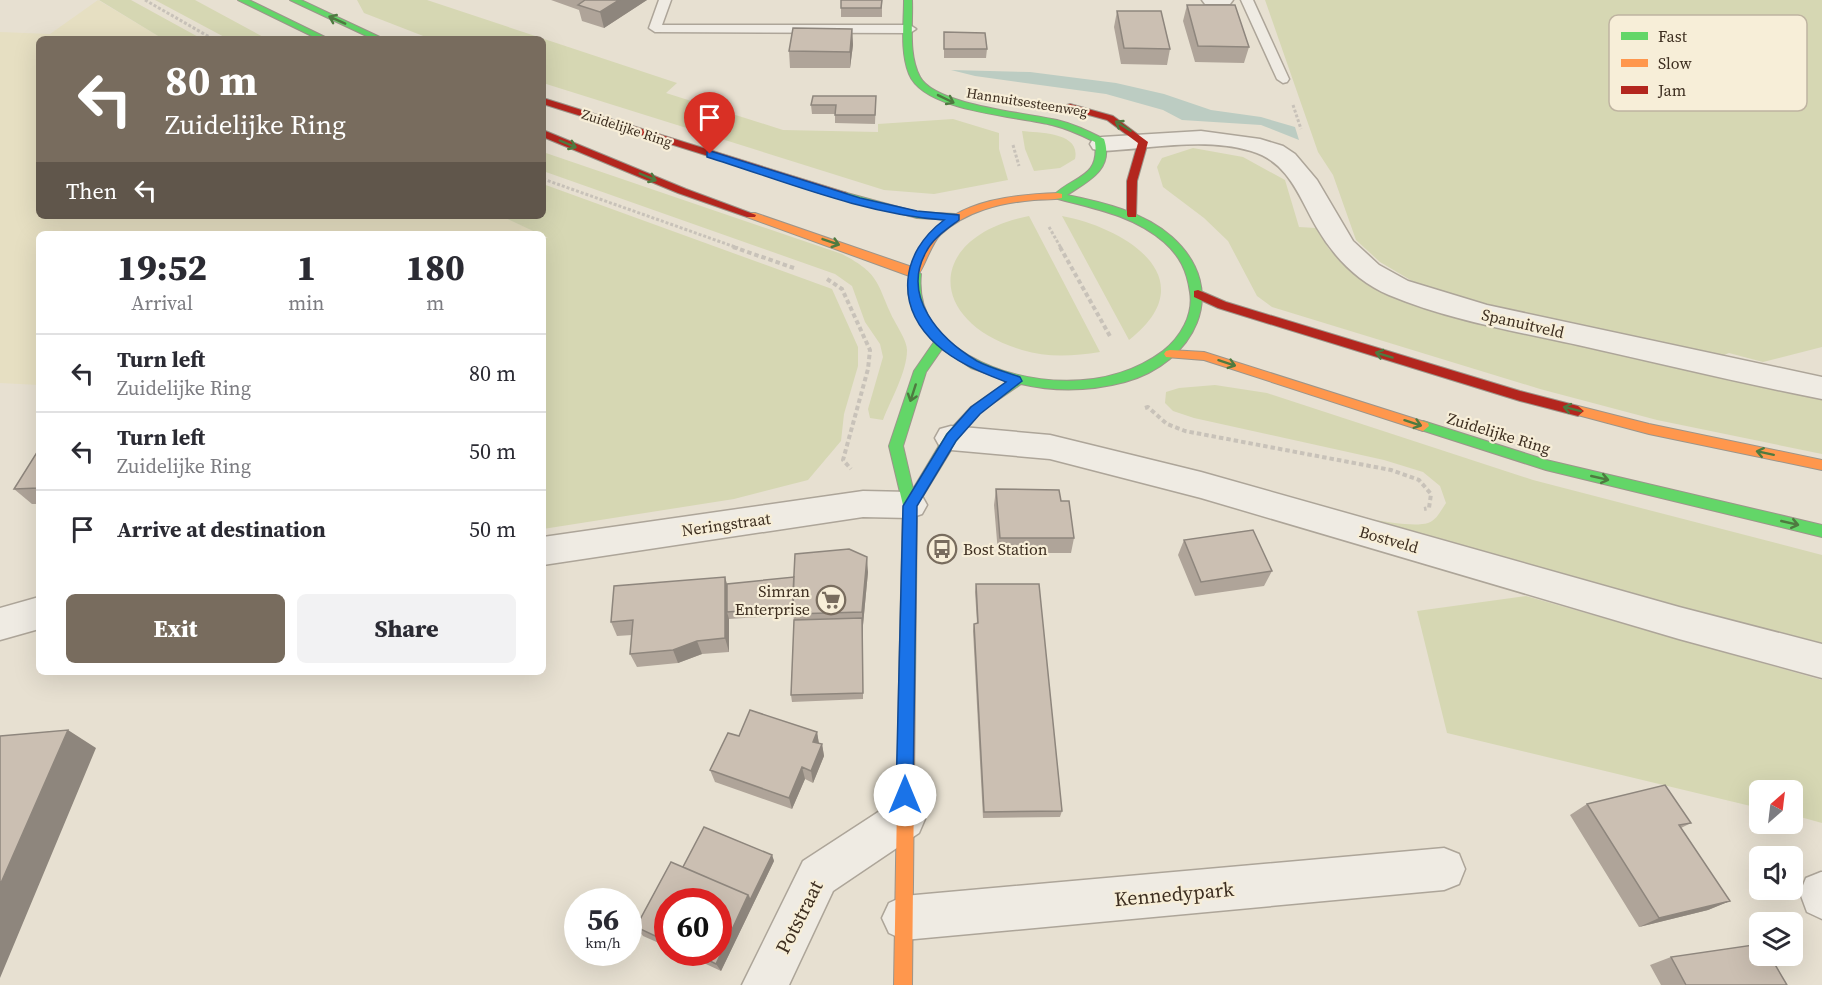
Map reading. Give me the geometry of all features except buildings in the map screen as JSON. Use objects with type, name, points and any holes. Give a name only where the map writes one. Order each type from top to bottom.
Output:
[{"type":"main road","points":[[242,0],[319,36]]},
{"type":"main road","points":[[294,0],[373,36]]},
{"type":"main road","name":"Hannuitsesteenweg","points":[[908,0],[912,57],[918,82],[951,102],[1074,125],[1096,135],[1102,144]]},
{"type":"main road","name":"Hannuitsesteenweg","points":[[912,57],[931,77],[958,91],[1022,101]]},
{"type":"main road","name":"Zuidelijke Ring","points":[[546,102],[858,200],[917,214],[955,217]]},
{"type":"main road","name":"Hannuitsesteenweg","points":[[1052,105],[1082,109],[1107,116],[1130,129],[1143,142]]},
{"type":"main road","points":[[546,134],[682,191],[913,272]]},
{"type":"main road","points":[[1132,215],[1132,181],[1143,142]]},
{"type":"main road","points":[[1058,196],[1091,172],[1102,157],[1102,144]]},
{"type":"main road","name":"Zuidelijke Ring","points":[[1058,196],[1096,202],[1132,215],[1158,231],[1179,252],[1193,275],[1198,294],[1191,328],[1170,354],[1147,369],[1118,380],[1085,386],[1050,386],[1016,381],[974,365],[941,342],[923,320],[914,296],[913,272],[920,251],[935,232],[955,217],[985,204],[1020,197],[1058,196]]},
{"type":"main road","points":[[1198,294],[1232,308],[1520,396],[1649,429],[1822,465]]},
{"type":"main road","points":[[903,985],[910,506],[896,446],[920,371],[941,342]]},
{"type":"main road","name":"Zuidelijke Ring","points":[[1170,354],[1203,356],[1546,465],[1822,531]]},
{"type":"main road","points":[[910,506],[951,438],[975,410],[1016,381]]},
{"type":"street","points":[[1212,0],[1222,0]]},
{"type":"street","name":"Spanuitveld","points":[[1102,144],[1191,136],[1262,146],[1286,159],[1310,185],[1331,231],[1364,268],[1396,288],[1467,310],[1822,387]]},
{"type":"street","name":"Bostveld","points":[[951,438],[1050,447],[1201,485],[1679,623],[1822,661]]},
{"type":"street","name":"Neringstraat","points":[[546,551],[863,504],[910,506]]},
{"type":"street","points":[[0,624],[36,614]]},
{"type":"street","name":"Potstraat","points":[[765,985],[818,876],[904,819]]},
{"type":"street","name":"Kennedypark","points":[[904,918],[1444,869]]},
{"type":"lane","points":[[665,0],[655,28],[910,29]]},
{"type":"lane","points":[[1247,0],[1283,79]]},
{"type":"path","points":[[145,0],[208,36]]},
{"type":"path","points":[[1283,79],[1307,145],[1286,159]]},
{"type":"path","points":[[1012,139],[1021,171]]},
{"type":"path","points":[[546,180],[796,268]]},
{"type":"path","points":[[1047,224],[1111,338]]},
{"type":"path","points":[[818,276],[842,289],[870,350],[868,369],[843,460],[856,474],[863,504]]},
{"type":"path","points":[[1148,407],[1167,424],[1185,431],[1390,470],[1419,480],[1431,494],[1429,508],[1420,510]]},
{"type":"shaded area","points":[[98,0],[158,36],[36,36],[36,219],[508,219],[534,231],[36,231],[36,385],[0,383],[0,32],[50,34]]},
{"type":"shaded area","points":[[951,70],[1030,72],[1116,83],[1164,94],[1211,110],[1261,117],[1295,127],[1299,140],[1261,125],[1182,120],[1163,110],[1106,94],[975,76]]},
{"type":"green space","points":[[99,0],[131,0],[197,36],[158,36]]},
{"type":"green space","points":[[155,0],[195,0],[261,36],[222,36]]},
{"type":"green space","points":[[357,0],[427,0],[535,36],[423,36],[364,13]]},
{"type":"green space","points":[[1265,0],[1822,0],[1822,347],[1763,362],[1729,353],[1719,357],[1491,308],[1424,288],[1380,262],[1356,240],[1333,175],[1318,152]]},
{"type":"green space","points":[[546,40],[677,83],[666,93],[783,130],[878,132],[878,124],[953,119],[999,133],[999,149],[1008,180],[934,194],[884,190],[546,84]]},
{"type":"green space","points":[[1022,131],[1066,139],[1075,150],[1075,159],[1060,168],[1034,171],[1025,149]]},
{"type":"green space","points":[[1193,148],[1243,157],[1285,180],[1299,227],[1316,228],[1329,249],[1348,266],[1406,301],[1489,326],[1822,397],[1822,454],[1657,420],[1540,389],[1272,307],[1257,296],[1228,241],[1204,218],[1163,187],[1157,167],[1162,158]]},
{"type":"green space","points":[[546,153],[842,254],[864,268],[876,281],[907,346],[902,376],[883,420],[870,418],[868,409],[883,357],[880,344],[865,322],[852,286],[835,274],[546,172]]},
{"type":"green space","points":[[546,185],[832,289],[858,347],[858,366],[844,414],[841,441],[808,480],[734,499],[546,529],[546,238],[548,238],[546,231],[533,231],[507,219],[546,219]]},
{"type":"green space","points":[[1029,216],[1100,352],[1061,355],[1022,350],[990,337],[968,320],[954,300],[951,280],[956,260],[971,241],[995,226]]},
{"type":"green space","points":[[1062,216],[1086,222],[1132,244],[1149,260],[1159,277],[1160,297],[1151,318],[1129,340]]},
{"type":"green space","points":[[1215,385],[1267,393],[1533,480],[1822,555],[1822,650],[1304,505],[1386,522],[1417,524],[1434,520],[1446,503],[1440,486],[1423,472],[1384,460],[1194,418],[1173,411],[1165,403],[1166,392],[1179,388]]},
{"type":"green space","points":[[1526,596],[1822,680],[1822,823],[1803,818],[1803,780],[1749,780],[1749,806],[1447,733],[1417,611]]},
{"type":"traffic: fast","points":[[242,0],[319,36]]},
{"type":"traffic: fast","points":[[294,0],[373,36]]},
{"type":"traffic: fast","points":[[908,0],[911,65],[918,82],[932,93],[976,107],[1056,123],[1100,141],[1102,156],[1096,169],[1058,196]]},
{"type":"traffic: fast","points":[[843,195],[917,215],[955,217]]},
{"type":"traffic: fast","points":[[915,274],[915,296],[928,327],[943,344],[976,365],[1003,375],[1033,382],[1064,385],[1095,384],[1124,378],[1151,367],[1178,345],[1190,326],[1195,312],[1197,298],[1193,275],[1183,255],[1167,238],[1147,225],[1101,207],[1058,196]]},
{"type":"traffic: fast","points":[[907,682],[910,505],[896,446],[920,371],[941,342]]},
{"type":"traffic: fast","points":[[910,505],[951,438],[975,410],[1016,381]]},
{"type":"traffic: fast","points":[[1423,426],[1546,465],[1822,531]]},
{"type":"traffic: slow","points":[[915,274],[922,252],[935,234],[951,221],[970,211],[992,204],[1014,199],[1058,196]]},
{"type":"traffic: slow","points":[[751,215],[913,272]]},
{"type":"traffic: slow","points":[[1170,354],[1204,356],[1423,426]]},
{"type":"traffic: slow","points":[[1578,411],[1649,429],[1822,465]]},
{"type":"traffic: slow","points":[[903,985],[907,682]]},
{"type":"traffic: jam","points":[[546,102],[843,195]]},
{"type":"traffic: jam","points":[[1070,107],[1110,118],[1143,142],[1132,181],[1132,215]]},
{"type":"traffic: jam","points":[[546,134],[682,191],[751,215]]},
{"type":"traffic: jam","points":[[1198,294],[1222,305],[1520,396],[1578,411]]},
{"type":"place","name":"Bost Station","points":[[942,549]]},
{"type":"place","name":"Simran Enterprise","points":[[831,600]]},
{"type":"route","points":[[710,154],[858,200],[917,214],[955,217],[935,232],[920,251],[913,272],[914,296],[923,320],[941,342],[974,365],[1016,381],[975,410],[951,438],[910,506],[906,630],[905,795]]}]
